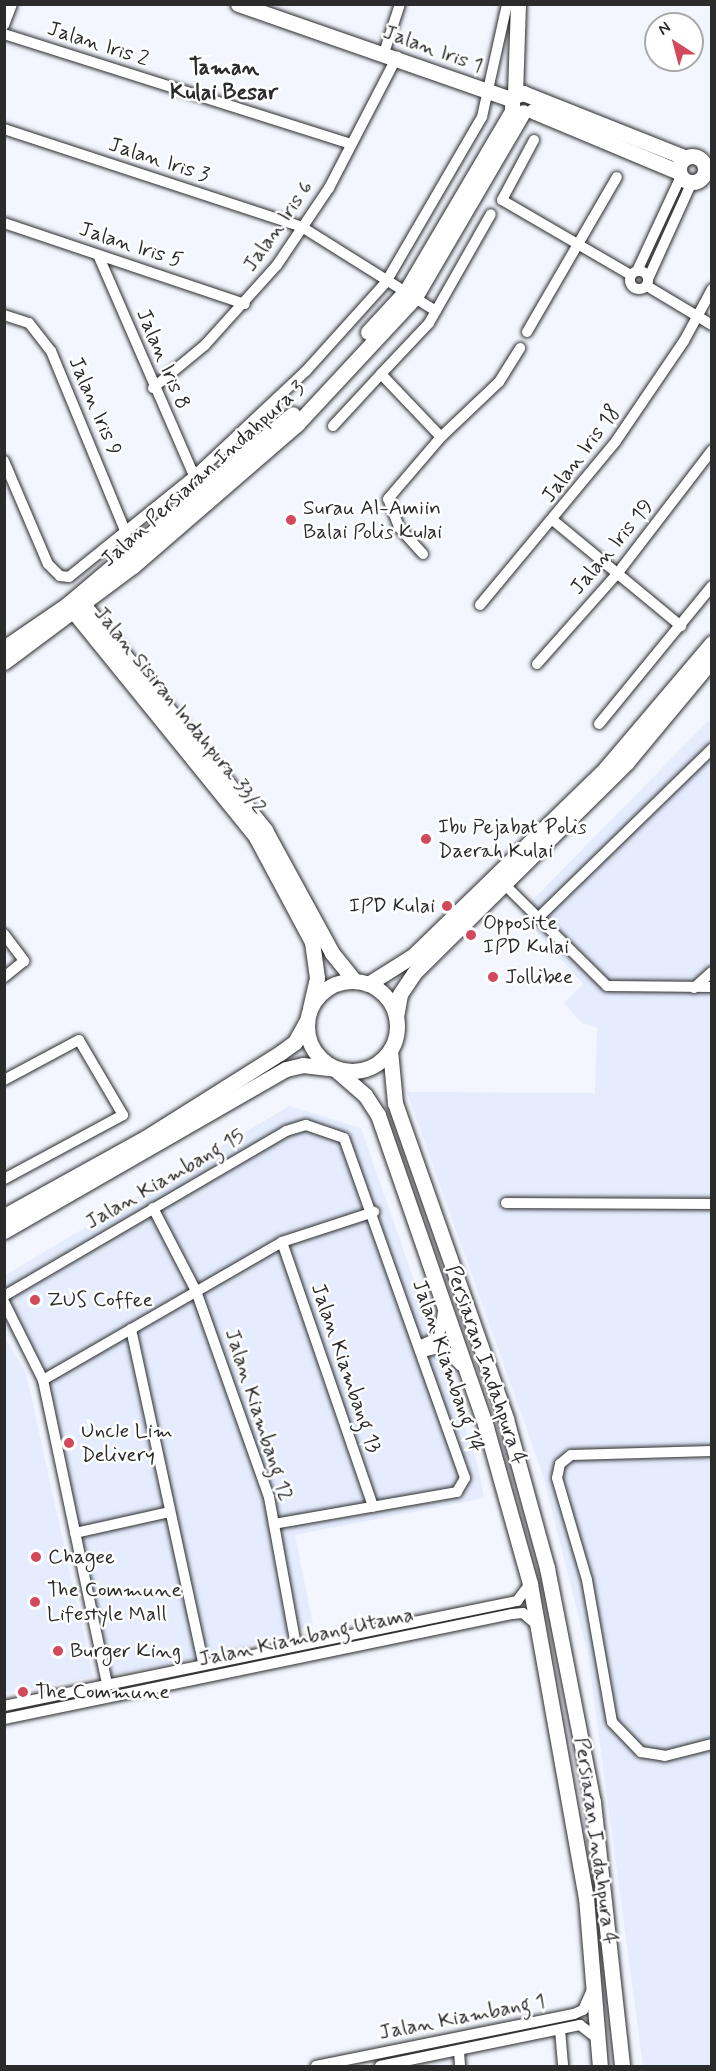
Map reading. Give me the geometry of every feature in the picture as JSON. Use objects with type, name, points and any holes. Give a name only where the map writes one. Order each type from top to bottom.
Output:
[{"type":"main road","name":"Jalan Iris 1","points":[[238,4],[520,102],[518,4]]},
{"type":"main road","points":[[520,102],[528,4]]},
{"type":"main road","points":[[520,102],[686,158],[697,176]]},
{"type":"main road","points":[[520,102],[697,176]]},
{"type":"main road","name":"Jalan Persiaran Indahpura 3","points":[[4,662],[297,424],[410,294],[493,154],[520,102]]},
{"type":"main road","name":"Jalan Persiaran Indahpura 3","points":[[4,648],[76,605]]},
{"type":"main road","name":"Jalan Sisiran Indahpura 33/2","points":[[76,605],[265,830],[332,953],[362,982]]},
{"type":"main road","name":"Jalan Sisiran Indahpura 33/2","points":[[76,605],[256,837],[312,942],[317,978],[308,1014]]},
{"type":"main road","points":[[4,1216],[145,1138],[280,1053],[295,1042],[308,1014],[328,987],[362,982],[414,955],[606,768],[711,643]]},
{"type":"main road","points":[[622,2067],[593,1802],[547,1568],[506,1419],[396,1103],[390,1050],[396,1017],[406,984],[627,762],[711,660]]},
{"type":"main road","points":[[362,982],[391,1003],[396,1017]]},
{"type":"main road","points":[[308,1014],[312,1050],[335,1069]]},
{"type":"main road","points":[[4,1231],[286,1069],[303,1065],[335,1069],[366,1069],[390,1050]]},
{"type":"main road","name":"Persiaran Indahpura 4","points":[[335,1069],[378,1115],[469,1378],[530,1584],[585,1898],[600,2067]]},
{"type":"street","points":[[4,25],[12,4]]},
{"type":"street","name":"Jalan Iris 6","points":[[153,388],[245,303],[302,227],[351,144],[390,55],[400,4]]},
{"type":"street","points":[[4,461],[48,564],[60,576],[69,577],[194,476],[306,371],[386,282],[471,141],[482,117],[484,91],[507,4]]},
{"type":"street","name":"Jalan Iris 2","points":[[4,34],[351,144]]},
{"type":"street","name":"Jalan Iris 3","points":[[4,129],[302,227],[386,282],[436,311]]},
{"type":"street","points":[[534,140],[502,200],[577,244],[634,273],[711,325]]},
{"type":"street","points":[[471,141],[493,154]]},
{"type":"street","points":[[697,176],[647,282],[634,288],[634,273],[655,233],[697,176]]},
{"type":"street","points":[[527,332],[617,177]]},
{"type":"street","points":[[333,426],[436,311],[491,214]]},
{"type":"street","name":"Jalan Iris 5","points":[[4,223],[245,303]]},
{"type":"street","name":"Jalan Iris 8","points":[[99,256],[153,388],[194,476]]},
{"type":"street","name":"Jalan Iris 18","points":[[480,605],[554,521],[653,390],[698,316],[711,289]]},
{"type":"street","name":"Jalan Iris 9","points":[[4,315],[29,323],[47,345],[126,533]]},
{"type":"street","points":[[423,554],[399,527],[388,499],[441,436],[499,382],[520,348]]},
{"type":"street","points":[[381,374],[441,436]]},
{"type":"street","name":"Jalan Iris 19","points":[[537,664],[617,574],[711,450]]},
{"type":"street","points":[[554,521],[681,626]]},
{"type":"street","points":[[599,724],[681,626],[711,586]]},
{"type":"street","points":[[538,918],[711,749]]},
{"type":"street","points":[[504,884],[607,986],[711,987]]},
{"type":"street","points":[[4,934],[24,961],[4,978]]},
{"type":"street","points":[[694,988],[711,972]]},
{"type":"street","points":[[4,1080],[79,1040],[123,1115],[4,1179]]},
{"type":"street","name":"Jalan Kiambang 15","points":[[4,1296],[296,1126],[306,1125],[350,1144]]},
{"type":"street","name":"Jalan Kiambang 14","points":[[274,1524],[457,1492],[465,1478],[350,1144]]},
{"type":"street","points":[[506,1203],[711,1203]]},
{"type":"street","name":"Jalan Kiambang 12","points":[[153,1208],[196,1291],[274,1524],[296,1645]]},
{"type":"street","points":[[43,1380],[282,1242],[374,1212]]},
{"type":"street","name":"Jalan Kiambang 13","points":[[282,1242],[373,1507]]},
{"type":"street","points":[[4,1302],[43,1380],[107,1684]]},
{"type":"street","points":[[422,1349],[441,1334],[443,1304]]},
{"type":"street","points":[[131,1329],[203,1663]]},
{"type":"street","points":[[422,1349],[447,1348],[469,1378]]},
{"type":"street","points":[[711,1451],[570,1455],[560,1464],[557,1478],[587,1580],[612,1722],[640,1752],[665,1756],[711,1744]]},
{"type":"street","points":[[75,1533],[170,1512]]},
{"type":"street","name":"Jalan Kiambang Utama","points":[[4,1706],[203,1663],[517,1601],[530,1584]]},
{"type":"street","name":"Jalan Kiambang Utama","points":[[4,1719],[512,1614],[530,1616],[539,1628]]},
{"type":"street","name":"Jalan Kiambang 1","points":[[316,2067],[574,2014],[588,2002],[593,1980]]},
{"type":"street","name":"Jalan Kiambang 1","points":[[380,2067],[580,2025],[599,2041]]},
{"type":"street","points":[[560,2030],[562,2067]]},
{"type":"street","points":[[459,2051],[460,2067]]},
{"type":"shaded area","points":[[711,718],[711,2066],[643,2066],[588,1654],[543,1475],[407,1092],[595,1093],[597,1028],[582,1023],[564,1003],[583,984],[520,913]]},
{"type":"shaded area","points":[[289,1106],[361,1128],[477,1462],[484,1498],[295,1535],[313,1625],[220,1654],[104,1676],[34,1372],[5,1324],[4,1276]]},
{"type":"shaded area","points":[[5,1338],[26,1373],[93,1677],[5,1693]]},
{"type":"place","name":"Surau Al-Amiin Balai Polis Kulai","points":[[291,520]]},
{"type":"place","name":"Ibu Pejabat Polis Daerah Kulai","points":[[426,839]]},
{"type":"place","name":"IPD Kulai","points":[[447,906]]},
{"type":"place","name":"Opposite IPD Kulai","points":[[471,935]]},
{"type":"place","name":"Jollibee","points":[[493,977]]},
{"type":"place","name":"ZUS Coffee","points":[[35,1300]]},
{"type":"place","name":"Uncle Lim Delivery","points":[[69,1443]]},
{"type":"place","name":"Chagee","points":[[36,1557]]},
{"type":"place","name":"The Commune Lifestyle Mall","points":[[35,1602]]},
{"type":"place","name":"Burger King","points":[[58,1651]]},
{"type":"place","name":"The Commune","points":[[23,1692]]},
{"type":"district","name":"Taman Kulai Besar","points":[[224,80]]}]
